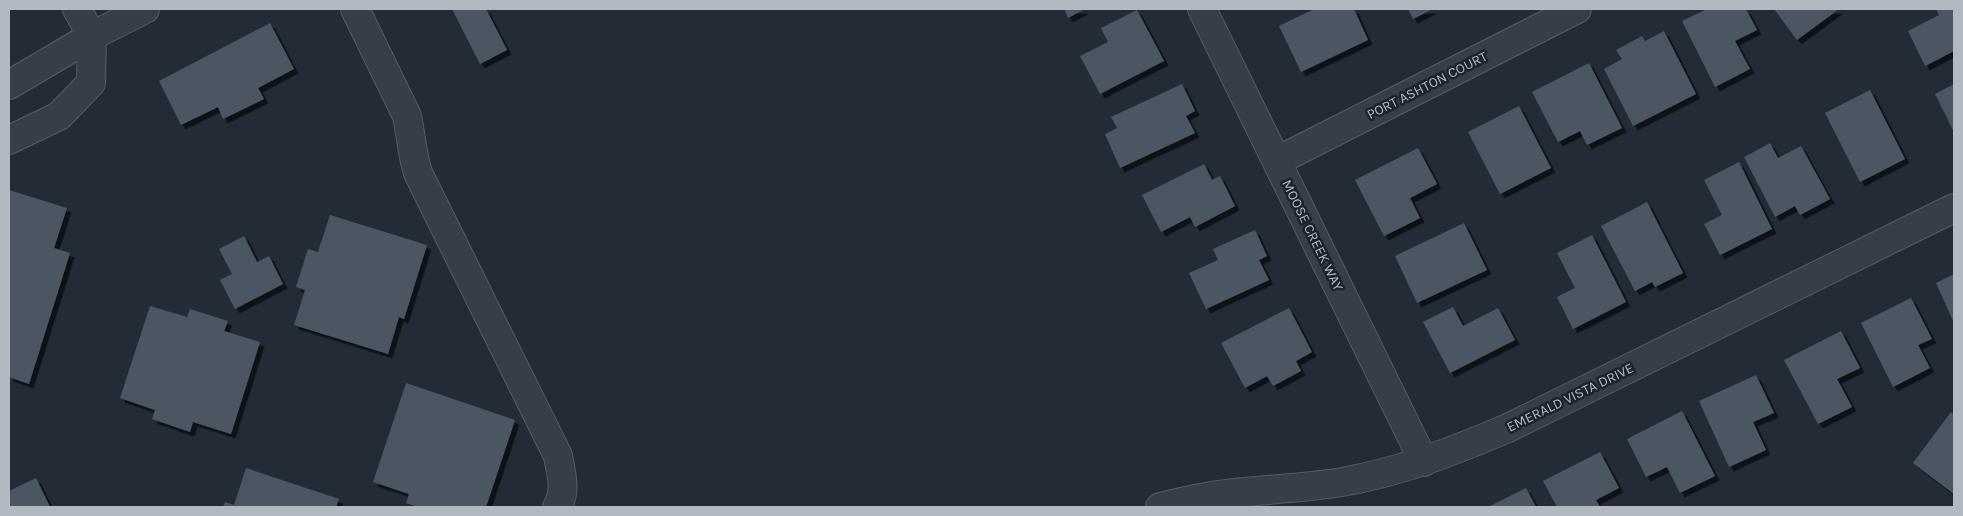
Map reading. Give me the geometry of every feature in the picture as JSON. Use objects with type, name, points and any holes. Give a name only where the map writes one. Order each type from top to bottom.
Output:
[{"type":"street","points":[[9,140],[59,116],[91,83],[92,36],[77,9]]},
{"type":"street","points":[[9,85],[92,36],[145,9]]},
{"type":"street","points":[[355,9],[407,116],[412,152],[418,173],[558,456],[563,481],[560,503],[557,507]]},
{"type":"street","name":"MOOSE CREEK WAY","points":[[1202,9],[1424,462]]},
{"type":"street","name":"PORT ASHTON COURT","points":[[1277,161],[1577,9]]},
{"type":"street","name":"EMERALD VISTA DRIVE","points":[[1160,507],[1234,493],[1343,482],[1424,462],[1456,451],[1508,428],[1954,208]]},
{"type":"building","points":[[452,9],[486,9],[507,50],[480,64]]},
{"type":"building","points":[[1064,9],[1085,9],[1068,18]]},
{"type":"building","points":[[1314,9],[1354,9],[1368,40],[1301,72],[1279,26]]},
{"type":"building","points":[[1408,9],[1433,9],[1413,19]]},
{"type":"building","points":[[1707,9],[1746,9],[1757,30],[1735,41],[1750,69],[1715,87],[1682,21]]},
{"type":"building","points":[[1774,9],[1839,9],[1797,40]]},
{"type":"building","points":[[1936,9],[1954,9],[1954,51],[1925,66],[1908,31],[1939,15]]},
{"type":"building","points":[[1137,10],[1164,61],[1100,94],[1080,56],[1108,42],[1101,28]]},
{"type":"building","points":[[270,23],[294,69],[258,88],[264,99],[223,119],[218,107],[181,125],[159,81]]},
{"type":"building","points":[[1664,31],[1696,94],[1633,126],[1604,69],[1622,59],[1616,50],[1642,36],[1645,41]]},
{"type":"building","points":[[1589,63],[1622,128],[1587,145],[1580,131],[1558,142],[1532,92]]},
{"type":"building","points":[[1182,84],[1195,111],[1186,116],[1195,133],[1120,168],[1105,134],[1117,128],[1111,117]]},
{"type":"building","points":[[1954,84],[1954,132],[1935,94]]},
{"type":"building","points":[[1870,90],[1905,159],[1860,182],[1825,113]]},
{"type":"building","points":[[1519,106],[1551,168],[1500,194],[1468,132]]},
{"type":"building","points":[[1770,143],[1778,158],[1801,146],[1830,199],[1800,215],[1795,206],[1775,217],[1744,157]]},
{"type":"building","points":[[1418,148],[1437,184],[1410,198],[1420,218],[1384,236],[1355,180]]},
{"type":"building","points":[[1739,162],[1772,229],[1720,255],[1704,224],[1722,215],[1704,180]]},
{"type":"building","points":[[1204,164],[1212,180],[1220,176],[1235,206],[1195,227],[1190,217],[1161,232],[1142,195]]},
{"type":"building","points":[[9,190],[67,208],[54,248],[70,253],[29,384],[9,377]]},
{"type":"building","points":[[1647,202],[1683,273],[1655,287],[1652,282],[1635,291],[1601,226]]},
{"type":"building","points":[[330,215],[427,245],[404,319],[399,317],[388,354],[294,325],[305,290],[296,287],[308,249],[318,252]]},
{"type":"building","points":[[1464,223],[1487,270],[1417,303],[1395,256]]},
{"type":"building","points":[[1255,230],[1267,256],[1259,260],[1269,280],[1206,309],[1189,273],[1218,260],[1213,249]]},
{"type":"building","points":[[1592,235],[1626,302],[1573,329],[1557,297],[1575,288],[1557,253]]},
{"type":"building","points":[[244,236],[257,262],[269,256],[283,284],[235,309],[220,280],[232,274],[219,249]]},
{"type":"building","points":[[1954,274],[1954,323],[1936,283]]},
{"type":"building","points":[[1911,298],[1932,339],[1918,345],[1930,368],[1893,387],[1861,323]]},
{"type":"building","points":[[150,306],[187,317],[190,309],[228,321],[224,331],[260,342],[231,434],[193,422],[190,432],[152,419],[155,410],[120,398]]},
{"type":"building","points":[[1453,307],[1463,326],[1498,308],[1515,340],[1450,373],[1423,322]]},
{"type":"building","points":[[1289,308],[1312,352],[1296,361],[1301,371],[1273,386],[1267,376],[1245,388],[1221,343]]},
{"type":"building","points":[[1841,331],[1860,368],[1837,379],[1852,407],[1818,424],[1784,360]]},
{"type":"building","points":[[1756,375],[1774,413],[1753,422],[1766,450],[1729,467],[1699,401]]},
{"type":"building","points":[[406,383],[515,420],[486,507],[417,507],[406,503],[409,494],[373,482]]},
{"type":"building","points":[[1682,411],[1715,476],[1680,493],[1667,467],[1646,477],[1627,439]]},
{"type":"building","points":[[1951,412],[1954,415],[1954,494],[1913,463]]},
{"type":"building","points":[[1600,452],[1619,488],[1596,500],[1600,507],[1557,507],[1543,481]]},
{"type":"building","points":[[246,468],[339,499],[336,507],[223,507],[225,502],[234,505]]},
{"type":"building","points":[[36,478],[50,507],[9,507],[9,491]]},
{"type":"building","points":[[1526,488],[1536,507],[1488,507]]}]
